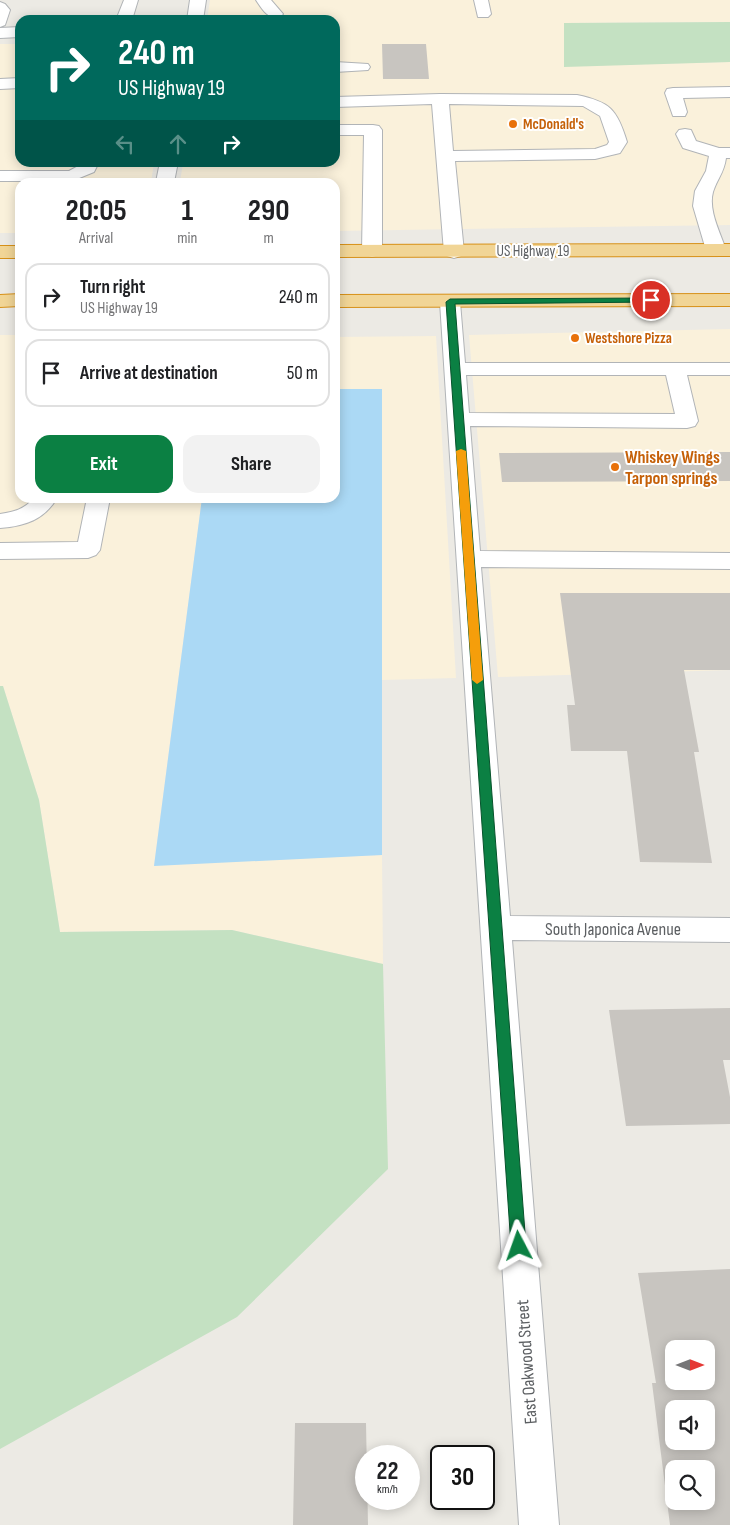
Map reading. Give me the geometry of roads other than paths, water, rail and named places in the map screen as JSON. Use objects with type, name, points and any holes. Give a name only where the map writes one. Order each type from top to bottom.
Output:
[{"type":"highway","name":"US Highway 19","points":[[340,251],[723,250]]},
{"type":"highway","points":[[0,252],[15,252]]},
{"type":"highway","points":[[651,300],[730,288]]},
{"type":"highway","points":[[0,300],[15,300]]},
{"type":"highway","points":[[340,301],[730,300]]},
{"type":"street","points":[[126,15],[131,0]]},
{"type":"street","points":[[196,15],[198,0]]},
{"type":"street","points":[[263,0],[275,14]]},
{"type":"street","points":[[0,7],[2,10],[0,22]]},
{"type":"street","points":[[0,33],[15,32]]},
{"type":"street","points":[[340,68],[362,67]]},
{"type":"street","points":[[0,84],[15,84]]},
{"type":"street","points":[[679,112],[673,92],[730,92]]},
{"type":"street","points":[[340,102],[440,103],[577,100],[593,103],[604,108],[610,115],[618,142],[614,149],[595,154],[445,156]]},
{"type":"street","points":[[440,103],[583,109],[595,118],[602,136],[597,142],[587,147],[530,148]]},
{"type":"street","points":[[440,103],[454,252]]},
{"type":"street","points":[[340,130],[373,130],[372,251]]},
{"type":"street","points":[[685,134],[690,144],[724,153],[704,192],[702,206],[723,250]]},
{"type":"street","points":[[512,156],[546,142],[569,138]]},
{"type":"street","points":[[0,176],[72,176],[88,167]]},
{"type":"street","name":"East Oakwood Street","points":[[450,302],[539,1525]]},
{"type":"street","points":[[455,369],[730,369]]},
{"type":"street","points":[[459,419],[687,420],[675,369]]},
{"type":"street","points":[[0,502],[15,501]]},
{"type":"street","points":[[0,521],[28,515],[42,503]]},
{"type":"street","points":[[0,551],[88,550],[97,503]]},
{"type":"street","points":[[468,559],[730,561]]},
{"type":"street","name":"South Japonica Avenue","points":[[495,928],[730,930]]},
{"type":"water","points":[[340,389],[382,389],[382,855],[154,866],[201,503],[340,503]]},
{"type":"place","name":"McDonald's","points":[[513,124]]},
{"type":"place","name":"Westshore Pizza","points":[[575,338]]},
{"type":"place","name":"Whiskey Wings Tarpon springs","points":[[615,467]]}]
